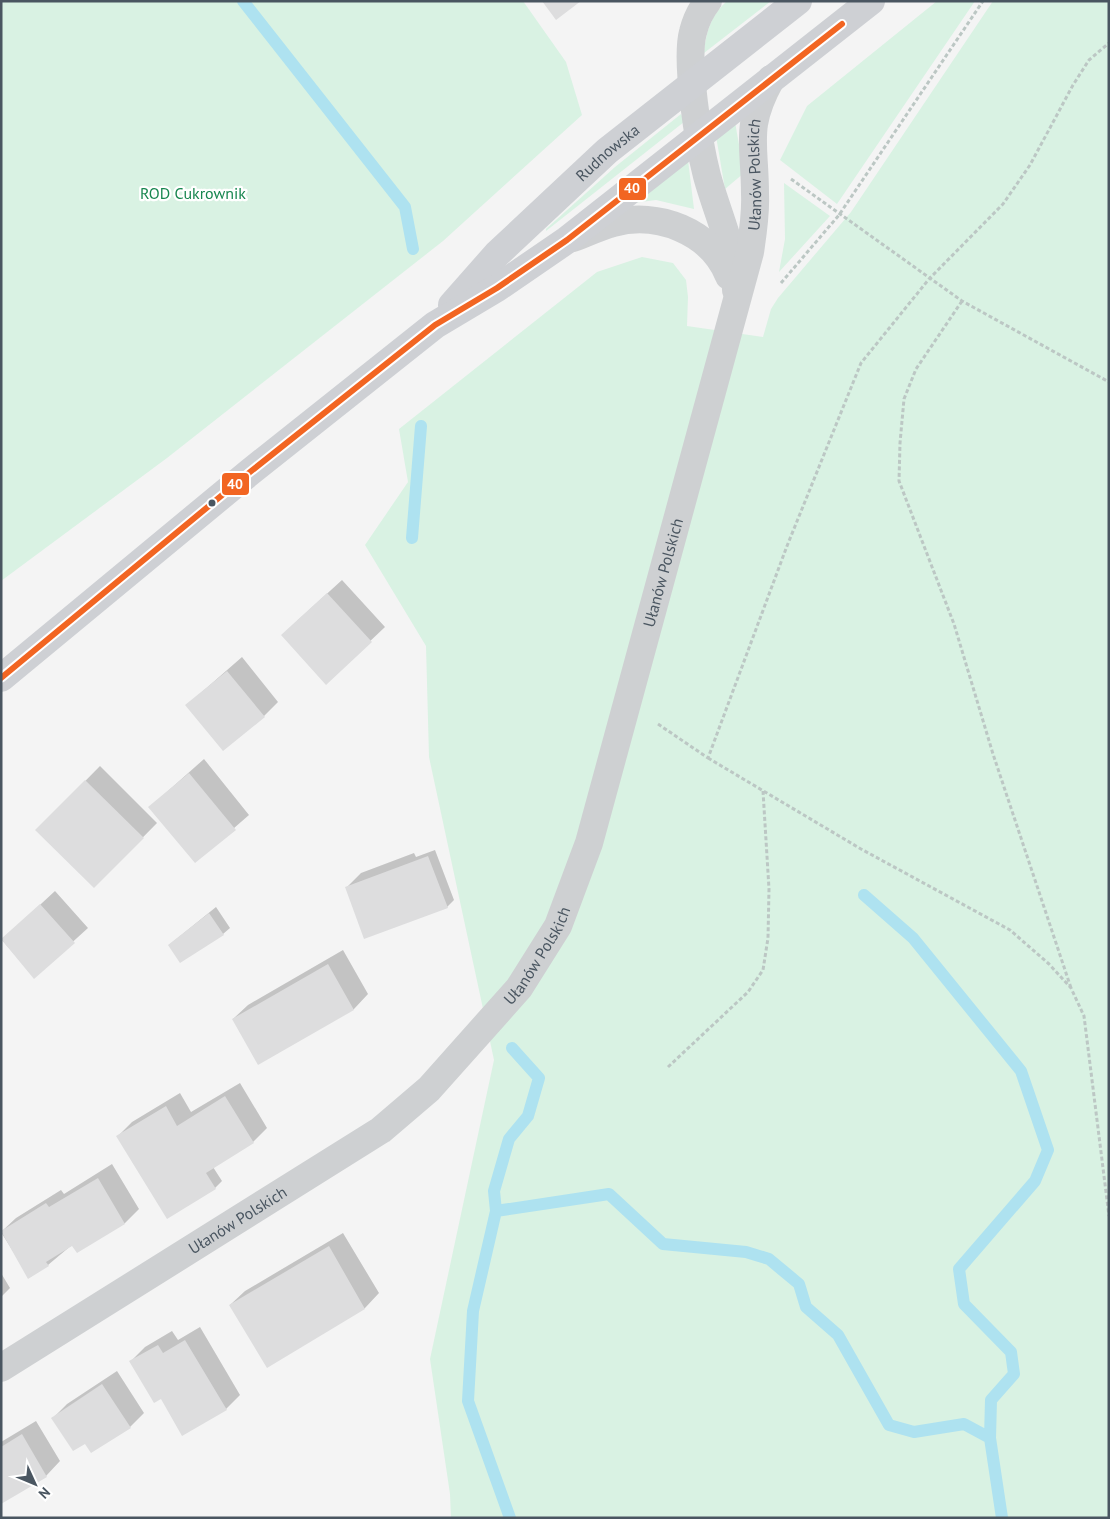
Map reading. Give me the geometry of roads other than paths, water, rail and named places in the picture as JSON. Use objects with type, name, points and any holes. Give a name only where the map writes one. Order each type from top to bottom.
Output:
[{"type":"main road","name":"Rudnowska","points":[[435,325],[497,254],[555,198],[607,152],[798,1]]},
{"type":"main road","name":"Rudnowska","points":[[1,678],[250,472],[435,325],[497,288],[566,240],[871,1]]},
{"type":"street","name":"Ułanów Polskich","points":[[708,1],[697,19],[692,33],[692,86],[706,174],[734,268],[736,303]]},
{"type":"street","name":"Ułanów Polskich","points":[[1,1368],[381,1130],[428,1089],[519,988],[558,926],[589,843],[750,252],[755,219],[752,134],[760,99],[771,79]]},
{"type":"street","name":"Ułanów Polskich","points":[[566,240],[613,223],[642,220],[676,226],[690,232],[713,249],[725,266],[733,286],[736,303]]},
{"type":"waterway","points":[[243,1],[405,207],[413,249]]},
{"type":"waterway","points":[[412,538],[421,426]]},
{"type":"waterway","points":[[864,895],[913,938],[1021,1071],[1048,1150],[1035,1181],[959,1269],[964,1304],[1011,1352],[1014,1374],[991,1400],[990,1438]]},
{"type":"waterway","points":[[510,1518],[468,1401],[473,1311],[496,1211],[494,1191],[509,1139],[528,1116],[539,1078],[512,1048]]},
{"type":"waterway","points":[[496,1211],[609,1194],[663,1244],[746,1252],[769,1259],[799,1284],[806,1307],[838,1335],[889,1425],[914,1432],[964,1424],[990,1438],[1002,1518]]},
{"type":"park label","name":"ROD Cukrownik","points":[[193,193]]}]
